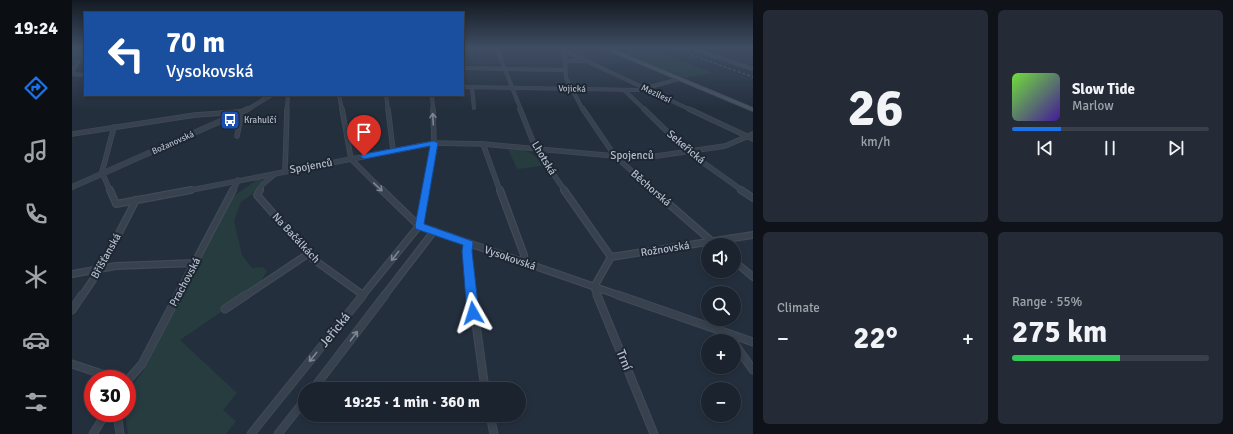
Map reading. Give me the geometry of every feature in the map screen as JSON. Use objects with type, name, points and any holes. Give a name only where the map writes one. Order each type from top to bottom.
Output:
[{"type":"main road","points":[[653,68],[753,110]]},
{"type":"street","points":[[474,68],[564,70]]},
{"type":"street","name":"Mezilesí","points":[[601,68],[753,140]]},
{"type":"street","name":"Lhotská","points":[[505,69],[536,149],[611,257]]},
{"type":"street","name":"Běchorská","points":[[564,70],[571,89],[592,125],[615,156],[708,238]]},
{"type":"street","points":[[72,73],[84,75]]},
{"type":"street","name":"Vojická","points":[[464,87],[646,90],[679,79]]},
{"type":"street","points":[[472,88],[474,108]]},
{"type":"street","name":"Sekeřická","points":[[624,90],[687,151],[753,198]]},
{"type":"street","name":"Božanovská","points":[[72,188],[242,113],[269,96]]},
{"type":"street","points":[[285,171],[288,96]]},
{"type":"street","points":[[339,96],[351,159]]},
{"type":"street","points":[[386,96],[393,150]]},
{"type":"street","points":[[419,226],[434,143],[432,96]]},
{"type":"street","points":[[72,134],[195,115],[242,113],[237,136]]},
{"type":"street","points":[[102,175],[114,127]]},
{"type":"street","name":"Spojenců","points":[[102,175],[116,204],[276,172],[434,143],[483,144],[615,156],[657,156],[725,146],[753,134]]},
{"type":"street","points":[[483,144],[524,254],[524,262]]},
{"type":"street","name":"Vysokovská","points":[[351,159],[419,226],[594,287],[717,334]]},
{"type":"street","name":"Na Bačálkách","points":[[276,172],[262,185],[257,195],[308,254],[363,295]]},
{"type":"street","name":"Prachovská","points":[[136,371],[142,364],[238,180]]},
{"type":"street","name":"Bříšťanská","points":[[72,310],[101,268],[136,200]]},
{"type":"street","name":"Jeřická","points":[[251,434],[419,226]]},
{"type":"street","name":"Jeřická","points":[[318,382],[434,231]]},
{"type":"street","name":"Rožnovská","points":[[738,238],[753,235]]},
{"type":"street","points":[[468,243],[467,251],[475,328],[484,382]]},
{"type":"street","name":"Rožnovská","points":[[611,257],[701,245]]},
{"type":"street","points":[[225,309],[308,254]]},
{"type":"street","points":[[594,287],[611,257]]},
{"type":"street","points":[[72,274],[116,266],[195,263]]},
{"type":"street","points":[[741,266],[753,277]]},
{"type":"street","name":"Trní","points":[[594,287],[654,434]]},
{"type":"street","name":"Vysokovská","points":[[741,341],[753,342]]},
{"type":"street","points":[[741,352],[753,370]]},
{"type":"street","points":[[72,364],[90,370]]},
{"type":"street","points":[[278,434],[298,409]]},
{"type":"street","points":[[93,434],[100,422]]},
{"type":"street","points":[[118,422],[120,434]]},
{"type":"street","points":[[491,422],[494,434]]},
{"type":"green space","points":[[661,68],[701,68],[713,73],[685,78]]},
{"type":"green space","points":[[508,149],[528,152],[532,154],[543,166],[517,169]]},
{"type":"green space","points":[[258,179],[263,180],[251,195],[241,202],[234,221],[242,255],[252,268],[263,267],[267,271],[258,287],[180,340],[237,393],[223,410],[236,421],[226,434],[128,434],[126,422],[136,422],[136,381],[144,370],[195,266],[231,198]]},
{"type":"railway","points":[[729,68],[753,77]]},
{"type":"place","name":"Krahulčí","points":[[230,120]]},
{"type":"route","points":[[364,156],[434,143],[419,226],[468,243],[467,251],[473,313]]}]
